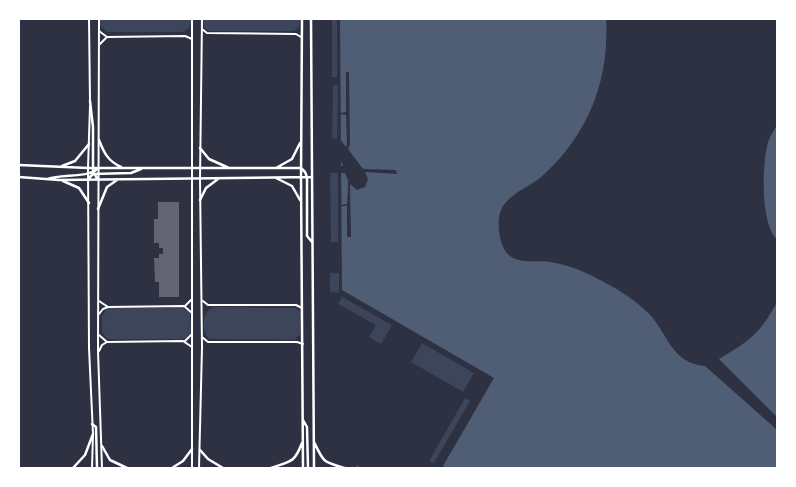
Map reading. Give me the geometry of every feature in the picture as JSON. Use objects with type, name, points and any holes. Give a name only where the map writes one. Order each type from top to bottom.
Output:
[{"type":"street","points":[[89,19],[89,348],[93,434],[92,468]]},
{"type":"street","points":[[99,19],[98,351],[102,468]]},
{"type":"street","points":[[192,19],[192,468]]},
{"type":"street","points":[[199,468],[202,347],[200,148],[202,19]]},
{"type":"street","points":[[302,19],[303,468]]},
{"type":"street","points":[[312,19],[313,440],[315,468],[400,468]]},
{"type":"street","points":[[202,28],[207,33],[296,34],[301,37]]},
{"type":"street","points":[[296,34],[301,29]]},
{"type":"street","points":[[185,36],[192,30]]},
{"type":"street","points":[[99,31],[107,37],[185,36],[192,39]]},
{"type":"street","points":[[202,39],[207,33]]},
{"type":"street","points":[[99,45],[107,37]]},
{"type":"street","points":[[90,102],[93,127],[93,174],[98,179]]},
{"type":"street","points":[[99,140],[110,162],[122,168]]},
{"type":"street","points":[[275,168],[292,159],[301,142]]},
{"type":"street","points":[[59,167],[75,161],[89,144]]},
{"type":"street","points":[[200,148],[209,160],[230,168]]},
{"type":"street","points":[[19,165],[88,168],[301,168],[307,177],[307,236],[312,242]]},
{"type":"street","points":[[88,179],[98,168]]},
{"type":"street","points":[[46,179],[66,175],[131,173],[142,168]]},
{"type":"street","points":[[19,177],[59,180],[312,177]]},
{"type":"street","points":[[274,178],[292,186],[301,201]]},
{"type":"street","points":[[98,208],[107,187],[118,179]]},
{"type":"street","points":[[200,200],[206,188],[219,179]]},
{"type":"street","points":[[59,180],[79,188],[89,203]]},
{"type":"street","points":[[98,300],[108,306],[184,306],[192,299]]},
{"type":"street","points":[[202,300],[208,304],[296,305],[302,308]]},
{"type":"street","points":[[296,305],[302,300]]},
{"type":"street","points":[[202,310],[208,304]]},
{"type":"street","points":[[98,315],[108,306]]},
{"type":"street","points":[[184,306],[192,313]]},
{"type":"street","points":[[98,334],[107,342]]},
{"type":"street","points":[[183,342],[192,334]]},
{"type":"street","points":[[296,342],[303,336]]},
{"type":"street","points":[[202,337],[208,342],[296,342],[303,345]]},
{"type":"street","points":[[98,351],[107,342],[183,342],[192,347]]},
{"type":"street","points":[[202,347],[208,342]]},
{"type":"street","points":[[303,419],[307,427],[308,468]]},
{"type":"street","points":[[92,424],[96,427],[97,468]]},
{"type":"street","points":[[73,468],[85,455],[93,434]]},
{"type":"street","points":[[271,468],[292,461],[298,454],[303,439]]},
{"type":"street","points":[[313,440],[324,461],[345,468]]},
{"type":"street","points":[[102,446],[110,460],[127,468]]},
{"type":"street","points":[[172,468],[186,458],[192,449]]},
{"type":"street","points":[[200,450],[208,459],[223,468]]},
{"type":"shaded area","points":[[100,19],[191,19],[191,23],[190,27],[183,32],[107,32],[100,25]]},
{"type":"shaded area","points":[[203,19],[300,19],[299,26],[296,30],[292,31],[208,31],[204,28]]},
{"type":"shaded area","points":[[332,19],[337,19],[337,77],[332,77]]},
{"type":"shaded area","points":[[340,19],[606,19],[604,64],[600,83],[587,118],[578,134],[555,164],[504,205],[499,221],[503,247],[510,256],[519,260],[550,262],[583,272],[613,287],[639,304],[652,317],[679,355],[694,364],[705,366],[774,427],[777,431],[777,468],[446,468],[443,466],[494,378],[342,290]]},
{"type":"shaded area","points":[[333,85],[338,85],[337,139],[332,138]]},
{"type":"shaded area","points":[[777,125],[777,240],[771,232],[765,207],[764,164],[768,142]]},
{"type":"shaded area","points":[[330,173],[338,173],[338,242],[331,242]]},
{"type":"shaded area","points":[[330,273],[339,273],[339,293],[330,292]]},
{"type":"shaded area","points":[[342,297],[392,325],[381,344],[369,337],[376,325],[338,304]]},
{"type":"shaded area","points":[[777,302],[777,417],[719,359],[753,336],[765,322]]},
{"type":"shaded area","points":[[214,307],[296,308],[301,313],[300,335],[294,340],[210,339],[205,332],[204,322],[207,312]]},
{"type":"shaded area","points":[[108,308],[183,308],[190,313],[191,332],[185,339],[107,339],[102,332],[102,316]]},
{"type":"shaded area","points":[[422,343],[474,373],[463,392],[411,362]]},
{"type":"shaded area","points":[[465,398],[470,401],[434,463],[429,461]]},
{"type":"pier","points":[[346,72],[349,72],[350,145],[348,149],[363,169],[396,170],[397,174],[365,172],[368,179],[365,187],[357,190],[350,184],[351,237],[347,237],[347,206],[341,206],[347,204],[348,180],[345,173],[340,173],[340,166],[343,166],[340,157],[340,139],[346,147],[347,145],[346,115],[340,114],[346,112]]},
{"type":"building","points":[[158,202],[179,202],[179,297],[159,297],[159,282],[155,282],[154,258],[159,258],[159,254],[163,254],[163,248],[159,248],[159,243],[154,243],[154,219],[158,219]]}]
